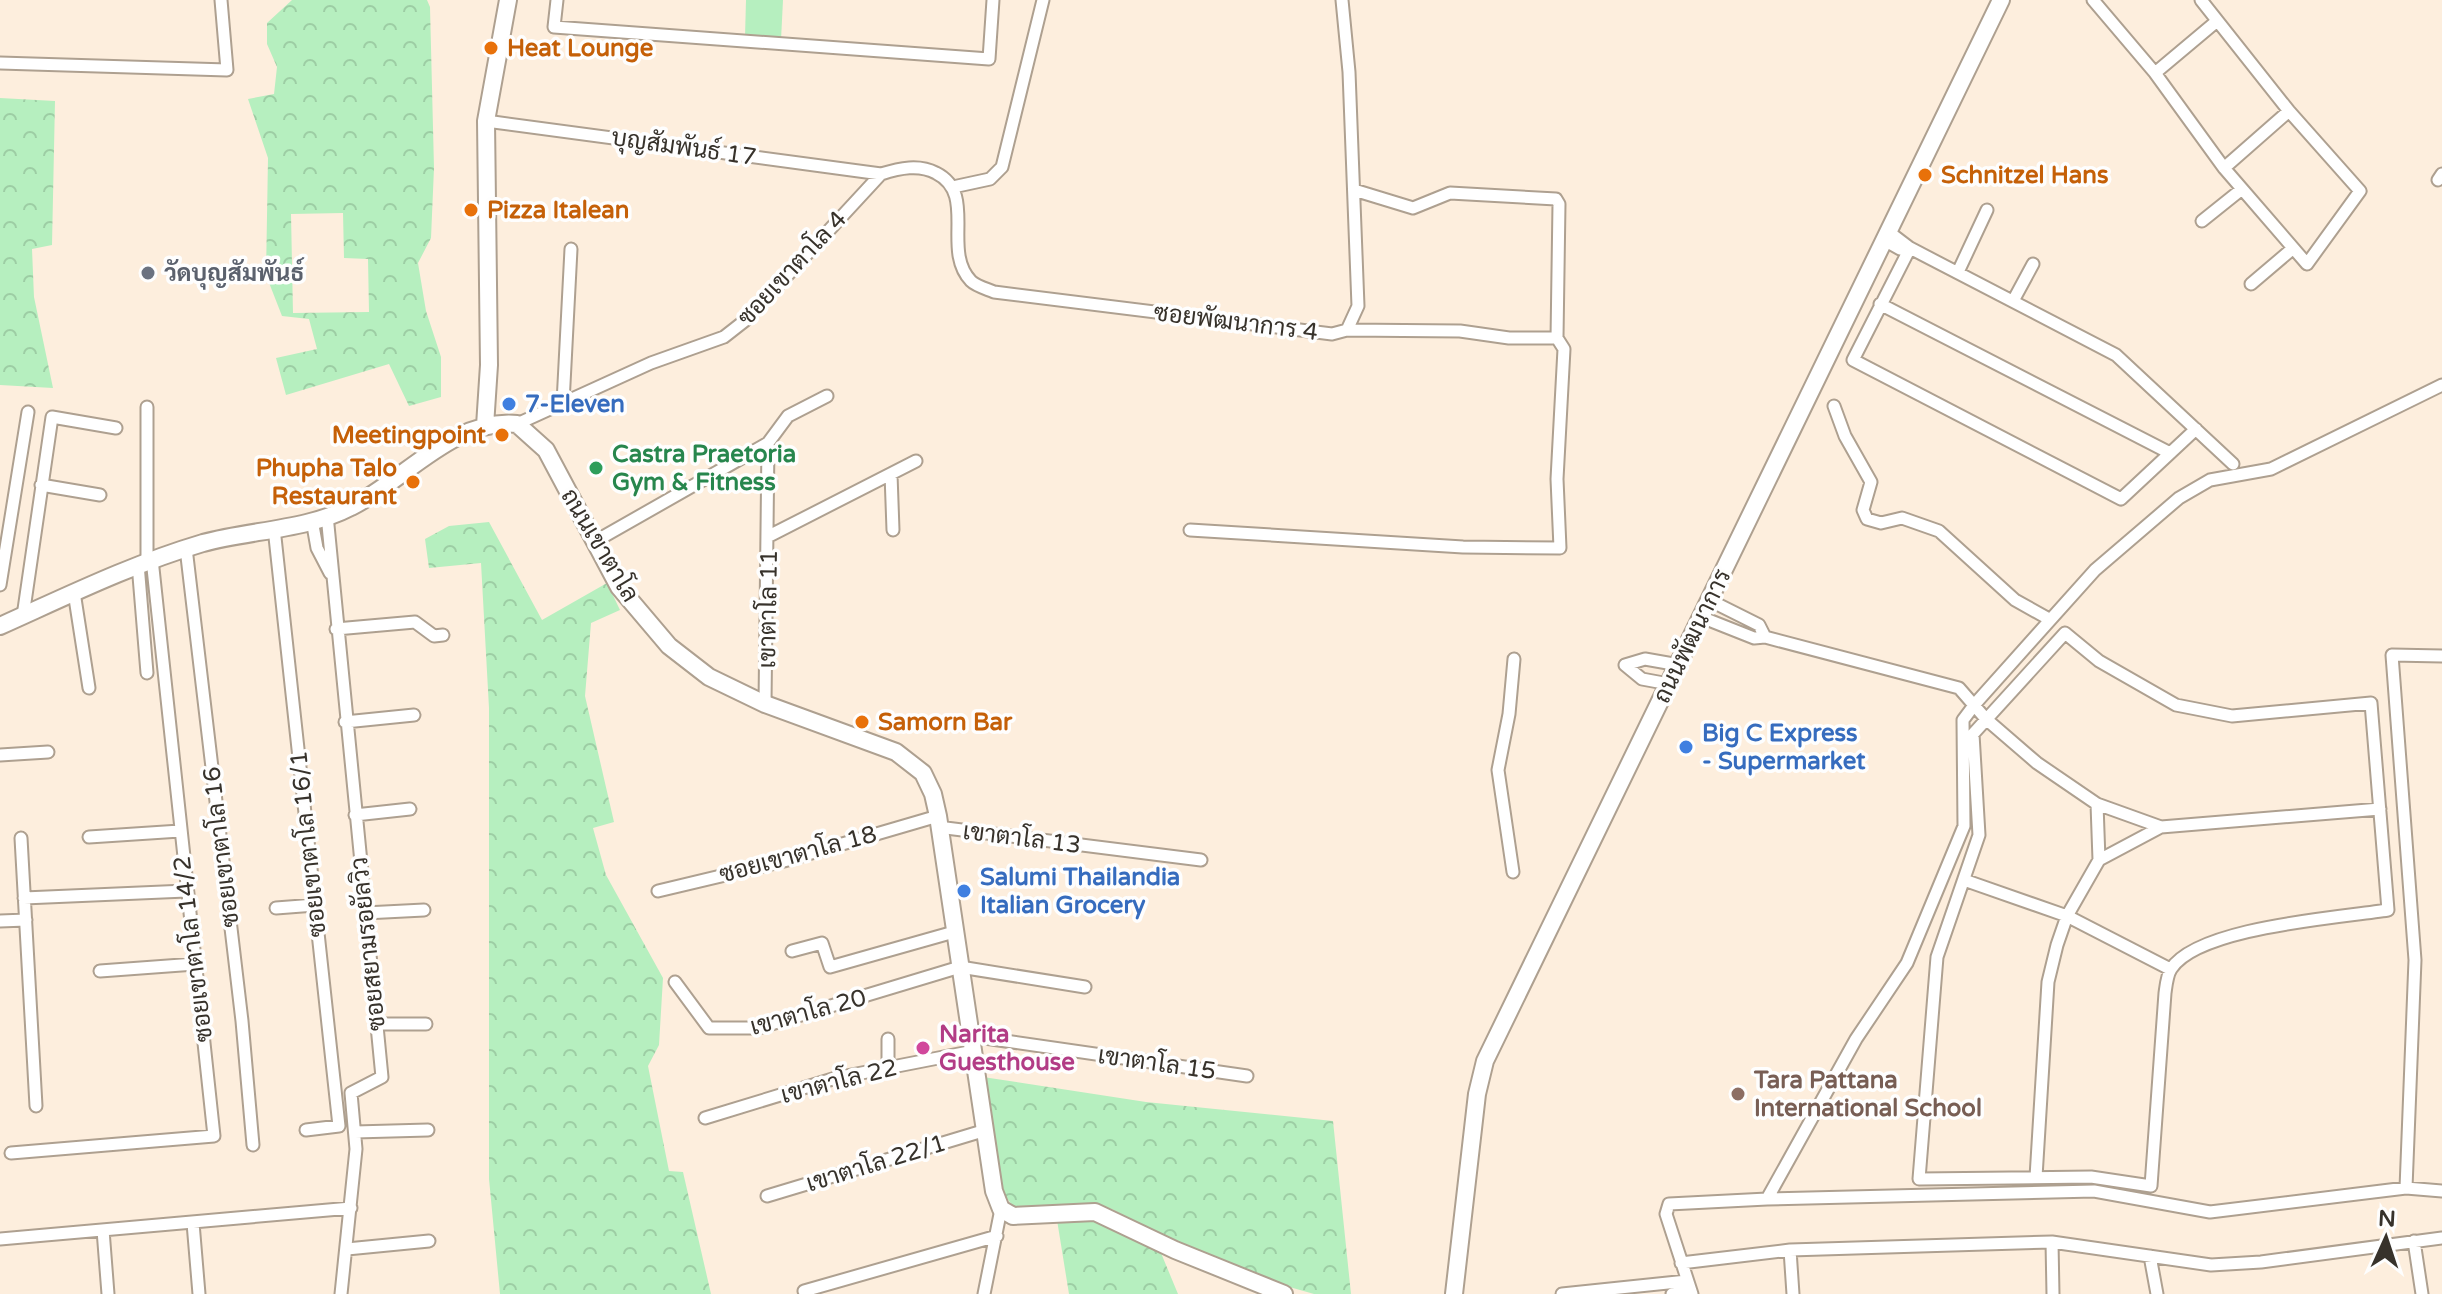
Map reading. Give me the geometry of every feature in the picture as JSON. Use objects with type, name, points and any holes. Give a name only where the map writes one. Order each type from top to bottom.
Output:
[{"type":"street","points":[[0,63],[227,70],[221,0]]},
{"type":"street","points":[[485,426],[489,365],[486,121],[508,0]]},
{"type":"street","points":[[557,0],[554,27],[989,59],[993,0]]},
{"type":"street","points":[[881,174],[900,168],[927,168],[944,177],[953,187],[990,179],[1002,167],[1043,0]]},
{"type":"street","name":"ซอยพัฒนาการ 4","points":[[953,187],[959,206],[955,237],[960,264],[972,282],[994,292],[1332,334],[1347,330],[1358,306],[1342,0]]},
{"type":"street","name":"ถนนพัฒนาการ","points":[[1454,1294],[1477,1094],[1485,1061],[2001,0]]},
{"type":"street","points":[[2093,0],[2155,73],[2224,168],[2291,250],[2307,264],[2360,191],[2289,111],[2201,0]]},
{"type":"street","points":[[2155,73],[2217,21]]},
{"type":"street","points":[[2224,168],[2289,111]]},
{"type":"street","name":"บุญสัมพันธ์ 17","points":[[486,121],[881,174]]},
{"type":"street","name":"ซอยเขาตาโล 4","points":[[517,424],[651,363],[724,337],[747,319],[881,174]]},
{"type":"street","points":[[2202,221],[2242,189]]},
{"type":"street","points":[[1190,530],[1463,547],[1560,548],[1557,479],[1564,349],[1557,338],[1559,204],[1556,199],[1450,193],[1413,208],[1354,190]]},
{"type":"street","points":[[1958,272],[1987,210]]},
{"type":"street","points":[[1887,236],[1900,249],[1910,248],[2116,355],[2233,464]]},
{"type":"street","points":[[1910,248],[1853,360],[2121,499],[2196,429]]},
{"type":"street","points":[[563,403],[571,249]]},
{"type":"street","points":[[2251,284],[2291,250]]},
{"type":"street","points":[[2013,301],[2033,264]]},
{"type":"street","points":[[1880,304],[2170,453]]},
{"type":"street","points":[[1347,330],[1460,331],[1509,338],[1557,338]]},
{"type":"street","points":[[1767,1199],[1856,1039],[1907,963],[1964,826],[1963,720],[1975,704],[2095,570],[2179,498],[2210,480],[2271,469],[2442,385]]},
{"type":"street","points":[[594,542],[768,443],[788,416],[827,396]]},
{"type":"street","points":[[1834,406],[1845,436],[1871,482],[1863,510],[1867,519],[1881,523],[1902,518],[1939,531],[2015,600],[2049,619]]},
{"type":"street","points":[[147,407],[147,673]]},
{"type":"street","points":[[0,585],[28,412]]},
{"type":"street","points":[[23,616],[52,417],[116,428]]},
{"type":"street","points":[[0,626],[146,561],[186,548],[349,509],[461,435],[485,426],[517,424]]},
{"type":"street","name":"ถนนเขาตาโล","points":[[517,424],[546,450],[619,587],[669,646],[709,677],[765,704],[896,752],[923,773],[933,794],[994,1191],[1001,1209]]},
{"type":"street","points":[[768,443],[769,536]]},
{"type":"street","name":"เขาตาโล 11","points":[[765,704],[769,536],[916,461]]},
{"type":"street","points":[[891,474],[893,530]]},
{"type":"street","points":[[41,485],[100,495]]},
{"type":"street","name":"ซอยสยามรอยัลวิว","points":[[319,518],[332,545],[330,574],[382,1077],[351,1093],[355,1132],[351,1208],[341,1294]]},
{"type":"street","name":"ซอยเขาตาโล 16/1","points":[[274,528],[339,1126],[306,1130]]},
{"type":"street","name":"ซอยเขาตาโล 16","points":[[186,548],[242,1021],[253,1145]]},
{"type":"street","name":"ซอยเขาตาโล 14/2","points":[[11,1153],[214,1136],[146,561]]},
{"type":"street","points":[[74,592],[89,688]]},
{"type":"street","points":[[1709,600],[1759,625],[1765,637]]},
{"type":"street","points":[[1701,617],[1754,638],[1765,637],[1959,688],[1986,719],[2037,763],[2097,804],[2161,827]]},
{"type":"street","points":[[336,629],[415,622],[434,636],[443,635]]},
{"type":"street","points":[[2065,633],[2099,661],[2176,705],[2232,716],[2371,703],[2388,910],[2224,936],[2192,950],[2170,969],[2165,993],[2151,1186],[2091,1177],[1919,1179],[1937,957],[1979,835],[1973,734],[1986,719],[2065,633]]},
{"type":"street","points":[[2406,1188],[2415,960],[2392,655],[2442,656]]},
{"type":"street","points":[[1513,872],[1498,770],[1509,714],[1514,659]]},
{"type":"street","points":[[1669,684],[1642,679],[1625,665],[1645,659],[1679,665]]},
{"type":"street","points":[[345,722],[414,715]]},
{"type":"street","points":[[0,755],[48,752]]},
{"type":"street","points":[[2036,1177],[2048,982],[2067,916],[2099,860],[2097,804]]},
{"type":"street","points":[[355,815],[410,809]]},
{"type":"street","points":[[2099,860],[2161,827],[2380,809]]},
{"type":"street","name":"เขาตาโล 13","points":[[938,822],[1201,860]]},
{"type":"street","name":"ซอยเขาตาโล 18","points":[[658,891],[938,822]]},
{"type":"street","points":[[89,837],[180,831]]},
{"type":"street","points":[[21,838],[36,1106]]},
{"type":"street","points":[[1964,880],[2067,916],[2170,969]]},
{"type":"street","points":[[24,898],[186,891]]},
{"type":"street","points":[[276,908],[315,905]]},
{"type":"street","points":[[365,913],[424,910]]},
{"type":"street","points":[[0,921],[26,920]]},
{"type":"street","points":[[792,951],[822,943],[830,967],[954,932]]},
{"type":"street","points":[[100,971],[195,964]]},
{"type":"street","points":[[960,967],[1085,987]]},
{"type":"street","name":"เขาตาโล 20","points":[[675,982],[709,1028],[737,1030],[758,1028],[960,967]]},
{"type":"street","points":[[377,1024],[426,1024]]},
{"type":"street","points":[[888,1039],[888,1067]]},
{"type":"street","name":"เขาตาโล 22","points":[[705,1118],[836,1078],[973,1043]]},
{"type":"street","name":"เขาตาโล 15","points":[[973,1043],[1247,1076]]},
{"type":"street","points":[[355,1132],[428,1130]]},
{"type":"street","name":"เขาตาโล 22/1","points":[[767,1196],[986,1130]]},
{"type":"street","points":[[1690,1289],[1666,1214],[1669,1204],[2094,1191],[2210,1212],[2406,1188],[2442,1191]]},
{"type":"street","points":[[0,1239],[351,1208]]},
{"type":"street","points":[[984,1294],[1001,1209],[1013,1216],[1095,1212],[1175,1250],[1284,1294]]},
{"type":"street","points":[[193,1223],[199,1294]]},
{"type":"street","points":[[103,1230],[108,1294]]},
{"type":"street","points":[[804,1291],[997,1236]]},
{"type":"street","points":[[1681,1263],[1790,1250],[2052,1242],[2211,1265],[2261,1262],[2442,1238]]},
{"type":"street","points":[[347,1249],[429,1241]]},
{"type":"street","points":[[2414,1241],[2422,1294]]},
{"type":"street","points":[[2052,1242],[2053,1294]]},
{"type":"street","points":[[1790,1250],[1793,1294]]},
{"type":"street","points":[[2150,1256],[2157,1294]]},
{"type":"street","points":[[1562,1294],[1690,1289]]},
{"type":"street","points":[[1672,1294],[1690,1289]]},
{"type":"green space","points":[[292,0],[427,0],[430,7],[434,168],[431,238],[418,263],[426,311],[441,357],[441,397],[409,406],[389,364],[286,395],[276,358],[317,349],[309,319],[282,316],[266,275],[268,158],[248,99],[274,94],[277,67],[267,44],[267,23]],"holes":[[[343,213],[344,258],[368,259],[369,312],[293,313],[291,214]]]},
{"type":"green space","points":[[746,0],[783,0],[781,40],[745,37]]},
{"type":"green space","points":[[0,98],[55,101],[52,245],[32,249],[34,297],[53,388],[0,385]]},
{"type":"green space","points":[[489,522],[542,620],[607,583],[620,610],[591,623],[585,696],[614,822],[593,828],[606,875],[663,978],[659,1045],[648,1066],[669,1171],[683,1172],[711,1294],[500,1294],[489,1179],[489,708],[481,563],[429,568],[425,539],[449,526]]},
{"type":"green space","points":[[983,1077],[1146,1102],[1333,1121],[1351,1294],[1314,1294],[1272,1282],[1173,1242],[1112,1209],[1086,1205],[1014,1206],[999,1182],[988,1127]]},
{"type":"green space","points":[[1097,1219],[1136,1236],[1161,1253],[1178,1294],[1069,1294],[1057,1220]]},
{"type":"place","name":"Heat Lounge","points":[[491,48]]},
{"type":"place","name":"Schnitzel Hans","points":[[1925,175]]},
{"type":"place","name":"Pizza Italean","points":[[471,210]]},
{"type":"place","name":"วัดบุญสัมพันธ์","points":[[148,273]]},
{"type":"place","name":"7-Eleven","points":[[509,404]]},
{"type":"place","name":"Meetingpoint","points":[[502,435]]},
{"type":"place","name":"Castra Praetoria Gym & Fitness","points":[[596,468]]},
{"type":"place","name":"Phupha Talo Restaurant","points":[[413,482]]},
{"type":"place","name":"Samorn Bar","points":[[862,722]]},
{"type":"place","name":"Big C Express - Supermarket","points":[[1686,747]]},
{"type":"place","name":"Salumi Thailandia Italian Grocery","points":[[964,891]]},
{"type":"place","name":"Narita Guesthouse","points":[[923,1048]]},
{"type":"place","name":"Tara Pattana International School","points":[[1738,1094]]}]
